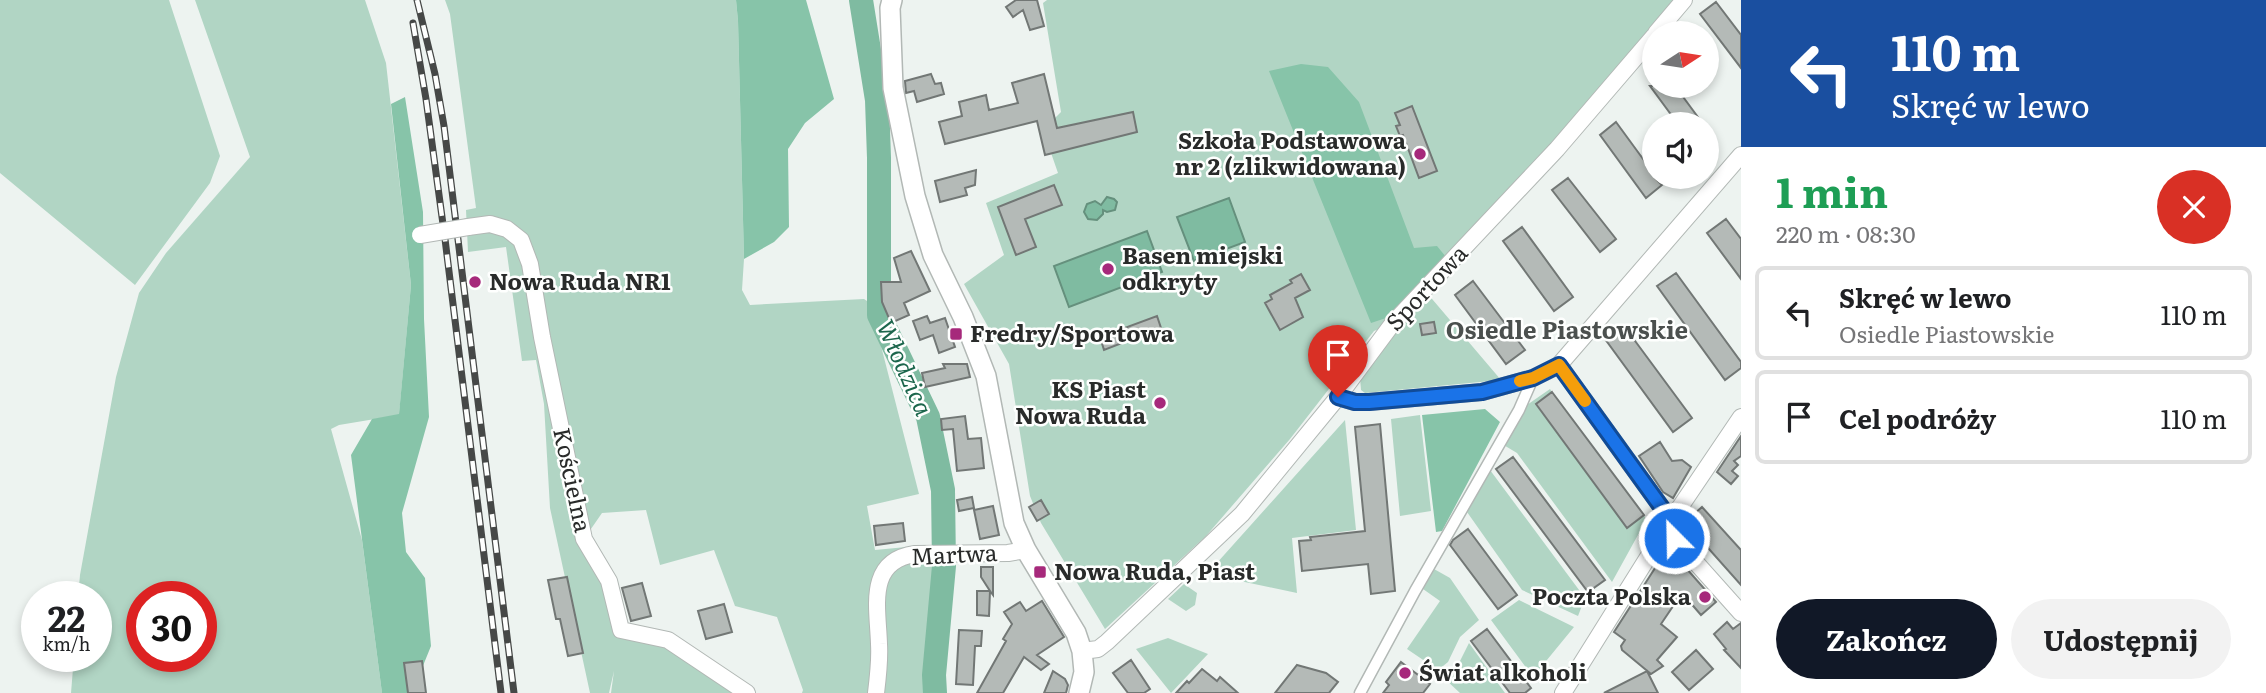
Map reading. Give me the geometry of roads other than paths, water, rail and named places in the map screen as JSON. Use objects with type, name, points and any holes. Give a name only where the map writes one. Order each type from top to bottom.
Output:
[{"type":"street","points":[[892,0],[893,88],[915,197],[933,255],[986,376],[1014,523],[1026,550],[1076,633],[1084,672],[1079,693]]},
{"type":"street","name":"Sportowa","points":[[1667,21],[1684,0]]},
{"type":"street","name":"Sportowa","points":[[1082,652],[1098,649],[1107,642],[1242,514],[1338,397],[1393,323],[1557,149],[1642,50]]},
{"type":"street","points":[[1338,397],[1355,402],[1369,402],[1482,392],[1533,378],[1559,365],[1741,155]]},
{"type":"street","name":"Kościelna","points":[[420,235],[490,224],[507,229],[521,240],[530,264],[542,337],[584,539],[609,581],[621,630],[668,640],[747,693]]},
{"type":"street","points":[[1559,365],[1670,522],[1674,538],[1741,613]]},
{"type":"street","points":[[1360,693],[1519,410],[1533,378]]},
{"type":"street","points":[[1563,693],[1670,522],[1741,417]]},
{"type":"street","name":"Martwa","points":[[876,693],[879,664],[876,605],[879,582],[889,566],[904,556],[920,554],[1008,553],[1026,550]]},
{"type":"waterway","name":"Włodzica","points":[[861,0],[877,100],[879,315],[928,417],[943,490],[944,566],[934,675],[935,693]]},
{"type":"railway","points":[[417,0],[444,126],[514,693]]},
{"type":"railway","points":[[413,23],[445,239],[501,693]]},
{"type":"place","name":"Szkoła Podstawowa nr 2 (zlikwidowana)","points":[[1420,154]]},
{"type":"place","name":"Basen miejski odkryty","points":[[1108,269]]},
{"type":"place","name":"Nowa Ruda NR1","points":[[475,282]]},
{"type":"place","name":"Fredry/Sportowa","points":[[956,334]]},
{"type":"place","name":"KS Piast Nowa Ruda","points":[[1160,403]]},
{"type":"place","name":"Nowa Ruda, Piast","points":[[1040,572]]},
{"type":"place","name":"Poczta Polska","points":[[1705,597]]},
{"type":"place","name":"Świat alkoholi","points":[[1405,673]]},
{"type":"district","name":"Osiedle Piastowskie","points":[[1567,331]]}]
